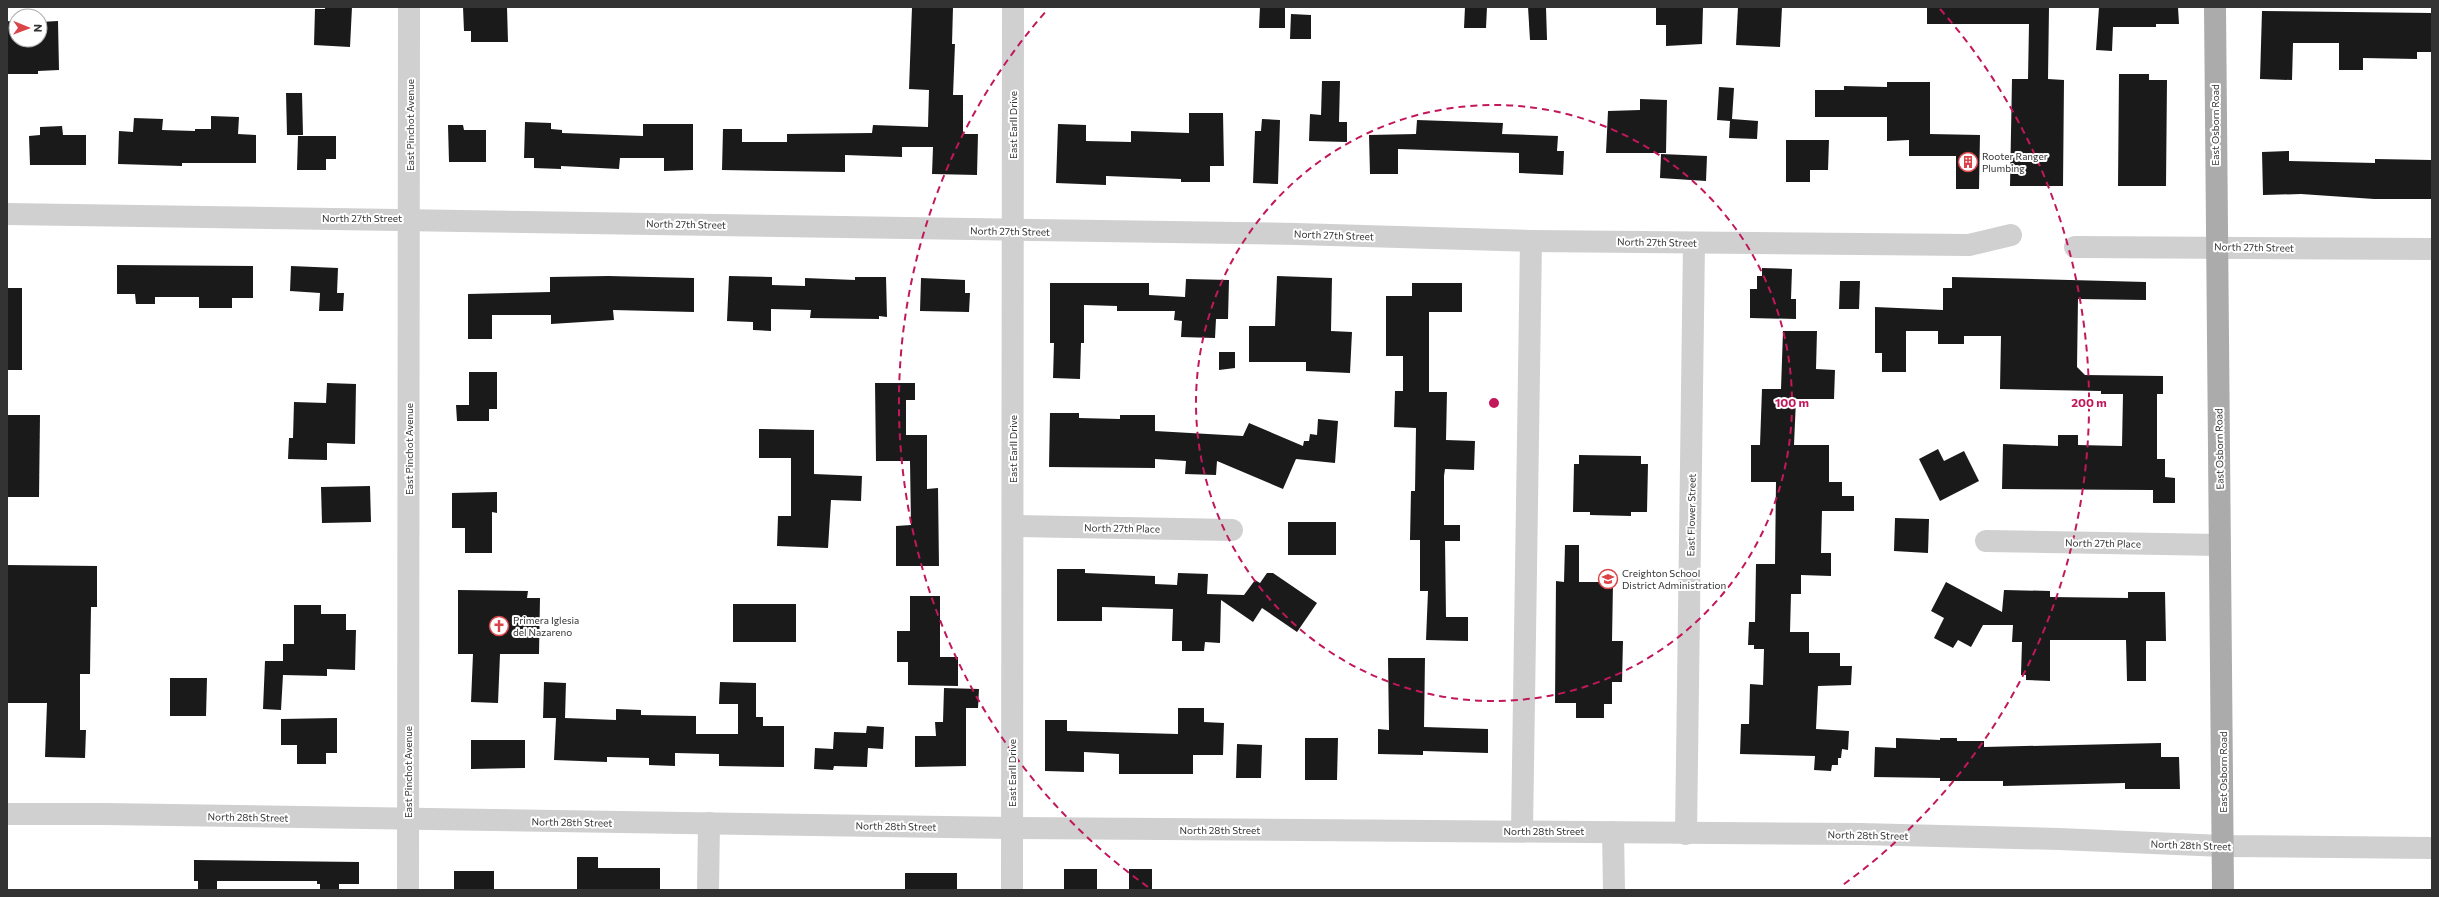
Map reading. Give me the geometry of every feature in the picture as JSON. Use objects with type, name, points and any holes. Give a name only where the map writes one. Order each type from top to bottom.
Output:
[{"type":"main road","name":"East Osborn Road","points":[[2215,7],[2223,890]]},
{"type":"street","name":"East Pinchot Avenue","points":[[408,890],[410,219],[409,7]]},
{"type":"street","name":"East Earll Drive","points":[[1012,890],[1013,7]]},
{"type":"street","name":"North 27th Street","points":[[7,214],[410,219],[1013,231],[1297,234],[1531,241],[1694,243],[1969,245],[2011,236]]},
{"type":"street","points":[[1522,831],[1531,241]]},
{"type":"street","name":"East Flower Street","points":[[1686,834],[1694,243]]},
{"type":"street","name":"North 27th Street","points":[[2075,247],[2432,249]]},
{"type":"street","name":"North 27th Place","points":[[1013,526],[1232,530]]},
{"type":"street","name":"North 27th Place","points":[[1986,541],[2220,545]]},
{"type":"street","name":"North 28th Street","points":[[7,814],[105,814],[408,820],[1012,828],[1884,835],[2059,839],[2223,846],[2432,848]]},
{"type":"street","points":[[708,890],[709,823]]},
{"type":"street","points":[[1613,832],[1614,890]]},
{"type":"building","points":[[325,7],[352,7],[350,47],[314,45],[315,9],[325,9]]},
{"type":"building","points":[[463,7],[507,7],[508,42],[471,42],[471,31],[464,31]]},
{"type":"building","points":[[912,7],[953,7],[952,44],[955,44],[953,95],[963,95],[963,134],[978,134],[977,175],[932,174],[933,147],[902,147],[902,157],[845,155],[845,172],[722,170],[723,129],[742,129],[742,142],[787,142],[787,134],[872,133],[873,125],[928,127],[929,90],[909,89]]},
{"type":"building","points":[[1260,7],[1285,7],[1285,28],[1259,28]]},
{"type":"building","points":[[1465,7],[1487,7],[1486,28],[1464,28]]},
{"type":"building","points":[[1528,7],[1546,7],[1547,40],[1530,40]]},
{"type":"building","points":[[1656,7],[1703,7],[1702,44],[1666,46],[1666,25],[1656,25]]},
{"type":"building","points":[[1738,7],[1782,7],[1780,47],[1736,45]]},
{"type":"building","points":[[1927,7],[2049,7],[2048,79],[2064,80],[2063,186],[2010,186],[2012,79],[2028,79],[2029,24],[1927,24]]},
{"type":"building","points":[[2099,7],[2178,7],[2179,24],[2156,24],[2156,27],[2113,27],[2112,51],[2096,50]]},
{"type":"building","points":[[2262,11],[2432,13],[2432,52],[2417,52],[2417,59],[2363,58],[2363,70],[2339,70],[2339,43],[2293,43],[2292,80],[2260,79]]},
{"type":"building","points":[[1291,14],[1311,15],[1311,39],[1290,39]]},
{"type":"building","points":[[7,21],[8,48],[48,48],[48,22],[58,21],[59,70],[38,71],[38,74],[7,74]]},
{"type":"building","points":[[2119,74],[2149,74],[2149,80],[2167,80],[2166,186],[2118,186]]},
{"type":"building","points":[[1322,81],[1340,81],[1339,122],[1347,122],[1347,142],[1309,141],[1310,114],[1321,115]]},
{"type":"building","points":[[1887,82],[1930,82],[1930,134],[1980,135],[1979,189],[1956,189],[1956,156],[1909,156],[1909,140],[1887,141],[1887,117],[1815,117],[1815,90],[1844,90],[1844,86],[1887,87]]},
{"type":"building","points":[[1719,87],[1734,88],[1732,119],[1758,121],[1757,139],[1729,138],[1730,121],[1717,120]]},
{"type":"building","points":[[286,93],[302,93],[303,135],[287,135]]},
{"type":"building","points":[[1640,99],[1667,100],[1666,153],[1606,153],[1608,111],[1640,110]]},
{"type":"building","points":[[1189,113],[1223,113],[1224,166],[1210,166],[1210,182],[1181,182],[1181,179],[1106,176],[1106,185],[1056,183],[1058,124],[1086,125],[1086,141],[1131,142],[1131,131],[1189,133]]},
{"type":"building","points":[[211,116],[239,117],[238,134],[256,135],[256,163],[182,163],[182,166],[118,164],[119,131],[133,132],[134,118],[163,119],[162,130],[195,131],[195,129],[211,129]]},
{"type":"building","points":[[1262,119],[1280,120],[1278,184],[1253,183],[1255,131],[1261,131]]},
{"type":"building","points":[[1417,120],[1503,123],[1502,134],[1558,136],[1557,151],[1564,151],[1563,175],[1519,173],[1519,153],[1398,149],[1398,174],[1370,174],[1369,135],[1416,134]]},
{"type":"building","points":[[525,122],[551,123],[551,129],[562,130],[562,133],[643,136],[643,124],[693,124],[693,170],[664,171],[664,158],[620,158],[619,169],[561,166],[561,169],[534,168],[534,158],[524,158]]},
{"type":"building","points":[[448,125],[463,125],[464,130],[486,130],[486,162],[449,162]]},
{"type":"building","points":[[62,126],[63,135],[86,135],[86,165],[30,165],[29,136],[40,135],[40,127]]},
{"type":"building","points":[[298,136],[336,136],[336,159],[326,159],[326,170],[297,170]]},
{"type":"building","points":[[1786,140],[1829,140],[1828,170],[1810,170],[1810,182],[1786,182]]},
{"type":"building","points":[[2289,151],[2289,161],[2375,163],[2375,159],[2432,160],[2432,199],[2374,199],[2301,194],[2263,195],[2262,152]]},
{"type":"building","points":[[1661,154],[1707,156],[1706,181],[1660,178]]},
{"type":"building","points":[[117,265],[253,266],[253,298],[232,298],[232,308],[199,308],[199,297],[155,297],[155,304],[136,304],[135,294],[117,294]]},
{"type":"building","points":[[291,266],[338,268],[337,293],[344,293],[343,311],[319,311],[320,293],[290,291]]},
{"type":"building","points":[[1762,268],[1792,269],[1791,299],[1796,299],[1796,319],[1750,318],[1750,289],[1757,289],[1757,276],[1762,276]]},
{"type":"building","points":[[608,276],[694,278],[694,312],[613,310],[614,320],[551,324],[551,315],[492,315],[492,339],[468,339],[468,294],[550,292],[550,277]]},
{"type":"building","points":[[729,276],[772,277],[772,285],[805,286],[805,278],[855,280],[855,277],[886,277],[887,317],[879,316],[879,319],[810,318],[811,310],[771,309],[771,331],[753,330],[753,322],[727,321]]},
{"type":"building","points":[[1277,276],[1332,278],[1331,331],[1352,332],[1350,373],[1306,371],[1306,362],[1249,362],[1249,326],[1275,326]]},
{"type":"building","points":[[1952,277],[2146,282],[2146,300],[2078,299],[2077,367],[2085,375],[2163,376],[2163,394],[2157,394],[2157,459],[2165,459],[2165,477],[2175,478],[2175,503],[2153,503],[2153,490],[2002,489],[2003,444],[2058,446],[2058,435],[2078,435],[2078,445],[2122,446],[2123,394],[2101,394],[2101,391],[2000,389],[2001,336],[1964,336],[1964,344],[1938,344],[1938,331],[1906,331],[1906,372],[1882,372],[1882,353],[1875,353],[1875,307],[1943,310],[1943,288],[1952,288]]},
{"type":"building","points":[[921,278],[965,280],[965,293],[970,293],[969,312],[920,311]]},
{"type":"building","points":[[1186,279],[1229,280],[1228,319],[1216,319],[1215,338],[1181,337],[1182,321],[1174,320],[1175,311],[1117,311],[1117,306],[1084,305],[1084,343],[1081,343],[1080,379],[1053,378],[1054,343],[1050,343],[1050,283],[1149,283],[1149,295],[1185,297]]},
{"type":"building","points":[[1840,281],[1860,281],[1859,309],[1839,309]]},
{"type":"building","points":[[1412,283],[1462,283],[1462,312],[1429,312],[1429,392],[1447,392],[1446,440],[1475,441],[1474,470],[1445,469],[1444,476],[1444,525],[1460,525],[1460,541],[1445,541],[1446,617],[1468,617],[1468,641],[1426,640],[1428,591],[1420,591],[1420,540],[1410,540],[1411,491],[1415,491],[1416,428],[1394,427],[1395,391],[1403,391],[1403,356],[1386,356],[1386,296],[1412,296]]},
{"type":"building","points":[[7,288],[22,288],[22,370],[7,370]]},
{"type":"building","points":[[1783,331],[1817,331],[1816,369],[1835,370],[1834,399],[1796,399],[1794,445],[1829,445],[1829,482],[1842,482],[1842,496],[1854,496],[1854,511],[1822,511],[1821,553],[1831,553],[1831,576],[1801,575],[1801,594],[1791,594],[1790,632],[1809,632],[1809,653],[1840,653],[1840,666],[1852,666],[1851,685],[1818,686],[1816,729],[1849,731],[1848,750],[1842,749],[1841,758],[1838,758],[1838,765],[1832,765],[1831,771],[1814,770],[1815,756],[1740,754],[1741,724],[1749,724],[1750,684],[1763,685],[1764,649],[1754,649],[1754,645],[1748,645],[1749,622],[1755,622],[1756,564],[1775,564],[1776,482],[1751,482],[1751,445],[1760,445],[1762,389],[1781,389]]},
{"type":"building","points":[[1219,352],[1235,352],[1235,368],[1219,370]]},
{"type":"building","points":[[469,372],[497,372],[497,409],[489,409],[489,421],[457,421],[456,405],[469,405]]},
{"type":"building","points":[[327,383],[356,384],[355,444],[327,443],[327,460],[288,459],[289,438],[293,438],[294,402],[326,403]]},
{"type":"building","points":[[875,383],[915,383],[915,400],[906,400],[906,435],[927,435],[927,489],[938,488],[939,566],[896,566],[896,526],[911,525],[910,461],[876,461]]},
{"type":"building","points":[[1050,413],[1079,413],[1079,418],[1120,419],[1120,415],[1155,415],[1155,431],[1243,436],[1249,423],[1303,446],[1304,441],[1309,441],[1310,434],[1317,435],[1318,419],[1338,421],[1335,463],[1296,459],[1283,489],[1217,461],[1216,475],[1185,474],[1186,461],[1155,459],[1155,468],[1049,467]]},
{"type":"building","points":[[7,415],[40,415],[39,497],[7,497]]},
{"type":"building","points":[[759,429],[814,430],[814,474],[862,476],[861,501],[831,500],[828,548],[777,546],[778,516],[791,516],[791,458],[759,458]]},
{"type":"building","points":[[1938,449],[1944,461],[1964,451],[1979,481],[1940,501],[1919,459]]},
{"type":"building","points":[[1579,455],[1641,456],[1641,464],[1648,464],[1647,512],[1631,512],[1631,516],[1590,515],[1590,512],[1573,512],[1574,464],[1579,464]]},
{"type":"building","points":[[370,486],[371,522],[322,523],[321,487]]},
{"type":"building","points":[[497,492],[497,513],[492,512],[492,553],[465,553],[465,528],[452,528],[452,493]]},
{"type":"building","points":[[1895,518],[1929,519],[1928,553],[1894,551]]},
{"type":"building","points":[[1288,522],[1336,522],[1336,555],[1288,555]]},
{"type":"building","points":[[1565,545],[1579,545],[1579,582],[1613,582],[1612,641],[1623,641],[1622,682],[1612,682],[1612,704],[1604,704],[1604,718],[1576,718],[1576,703],[1555,703],[1556,581],[1564,582]]},
{"type":"building","points":[[7,565],[97,566],[97,607],[91,607],[90,674],[80,674],[80,730],[86,730],[85,758],[45,757],[47,703],[7,703]]},
{"type":"building","points":[[1057,569],[1085,569],[1085,573],[1155,576],[1155,584],[1177,585],[1178,573],[1208,574],[1207,594],[1244,595],[1255,580],[1260,583],[1267,573],[1273,573],[1317,603],[1297,632],[1262,608],[1253,622],[1221,600],[1220,643],[1205,642],[1204,651],[1182,651],[1182,641],[1172,641],[1173,609],[1102,607],[1102,621],[1057,621]]},
{"type":"building","points":[[1946,582],[2002,612],[2004,590],[2050,591],[2050,597],[2128,598],[2128,592],[2165,592],[2166,641],[2146,641],[2146,681],[2127,681],[2126,640],[2050,640],[2050,681],[2026,680],[2026,675],[2021,675],[2022,642],[2012,642],[2013,625],[1983,625],[1971,647],[1958,640],[1953,648],[1934,638],[1944,618],[1931,611]]},
{"type":"building","name":"Primera Iglesia del Nazareno","points":[[458,590],[528,591],[527,598],[540,598],[539,654],[500,654],[498,703],[471,702],[473,654],[458,654]]},
{"type":"building","points":[[910,596],[940,596],[940,657],[958,657],[958,686],[908,685],[908,662],[897,662],[897,631],[910,631]]},
{"type":"building","points":[[733,604],[796,604],[796,642],[733,642]]},
{"type":"building","points":[[294,605],[321,605],[321,614],[346,614],[346,630],[356,630],[355,670],[327,669],[327,676],[283,675],[281,710],[263,709],[265,661],[283,661],[283,644],[294,644]]},
{"type":"building","points":[[1388,658],[1425,658],[1424,727],[1488,729],[1488,753],[1423,751],[1423,755],[1378,754],[1378,729],[1389,730]]},
{"type":"building","points":[[170,678],[207,678],[206,716],[170,716]]},
{"type":"building","points":[[544,682],[566,683],[565,718],[616,720],[616,709],[641,710],[641,715],[696,716],[696,734],[738,734],[738,704],[719,704],[720,682],[756,683],[756,717],[763,717],[763,726],[784,726],[784,767],[719,766],[719,754],[675,753],[675,766],[649,765],[649,758],[607,757],[607,762],[554,760],[556,718],[543,718]]},
{"type":"building","points":[[944,688],[979,689],[978,708],[966,708],[966,766],[915,767],[915,736],[936,736],[935,722],[943,722]]},
{"type":"building","points":[[1178,708],[1204,708],[1204,722],[1224,723],[1223,755],[1193,755],[1193,774],[1119,774],[1119,754],[1084,752],[1084,772],[1045,771],[1045,720],[1067,720],[1067,731],[1178,734]]},
{"type":"building","points":[[337,718],[337,753],[326,753],[326,764],[297,764],[297,745],[281,745],[281,719]]},
{"type":"building","points":[[867,726],[884,727],[883,749],[868,748],[867,767],[834,766],[833,770],[814,769],[815,748],[833,749],[834,732],[866,733]]},
{"type":"building","points":[[1305,738],[1338,738],[1337,780],[1305,780]]},
{"type":"building","points":[[1896,738],[1940,740],[1940,738],[1957,738],[1957,741],[1984,741],[1984,747],[2161,743],[2161,757],[2179,757],[2180,789],[2125,789],[2125,783],[2003,786],[2003,781],[1940,781],[1940,778],[1874,777],[1875,747],[1896,748]]},
{"type":"building","points":[[471,740],[525,740],[525,768],[471,769]]},
{"type":"building","points":[[1237,744],[1262,745],[1261,778],[1236,778]]},
{"type":"building","points":[[577,857],[598,857],[598,868],[660,868],[660,890],[577,890]]},
{"type":"building","points":[[194,860],[359,862],[359,884],[339,884],[339,890],[320,890],[320,884],[317,884],[317,881],[217,881],[217,890],[198,890],[198,881],[194,881]]},
{"type":"building","points":[[1064,869],[1097,869],[1097,890],[1064,890]]},
{"type":"building","points":[[1129,869],[1152,869],[1152,889],[1129,889]]},
{"type":"building","points":[[454,871],[494,871],[494,890],[454,890]]},
{"type":"building","points":[[905,873],[957,873],[957,890],[905,890]]},
{"type":"place","name":"Rooter Ranger Plumbing","points":[[1968,162]]},
{"type":"place","name":"Creighton School District Administration","points":[[1608,579]]},
{"type":"place","name":"Primera Iglesia del Nazareno","points":[[499,626]]}]
